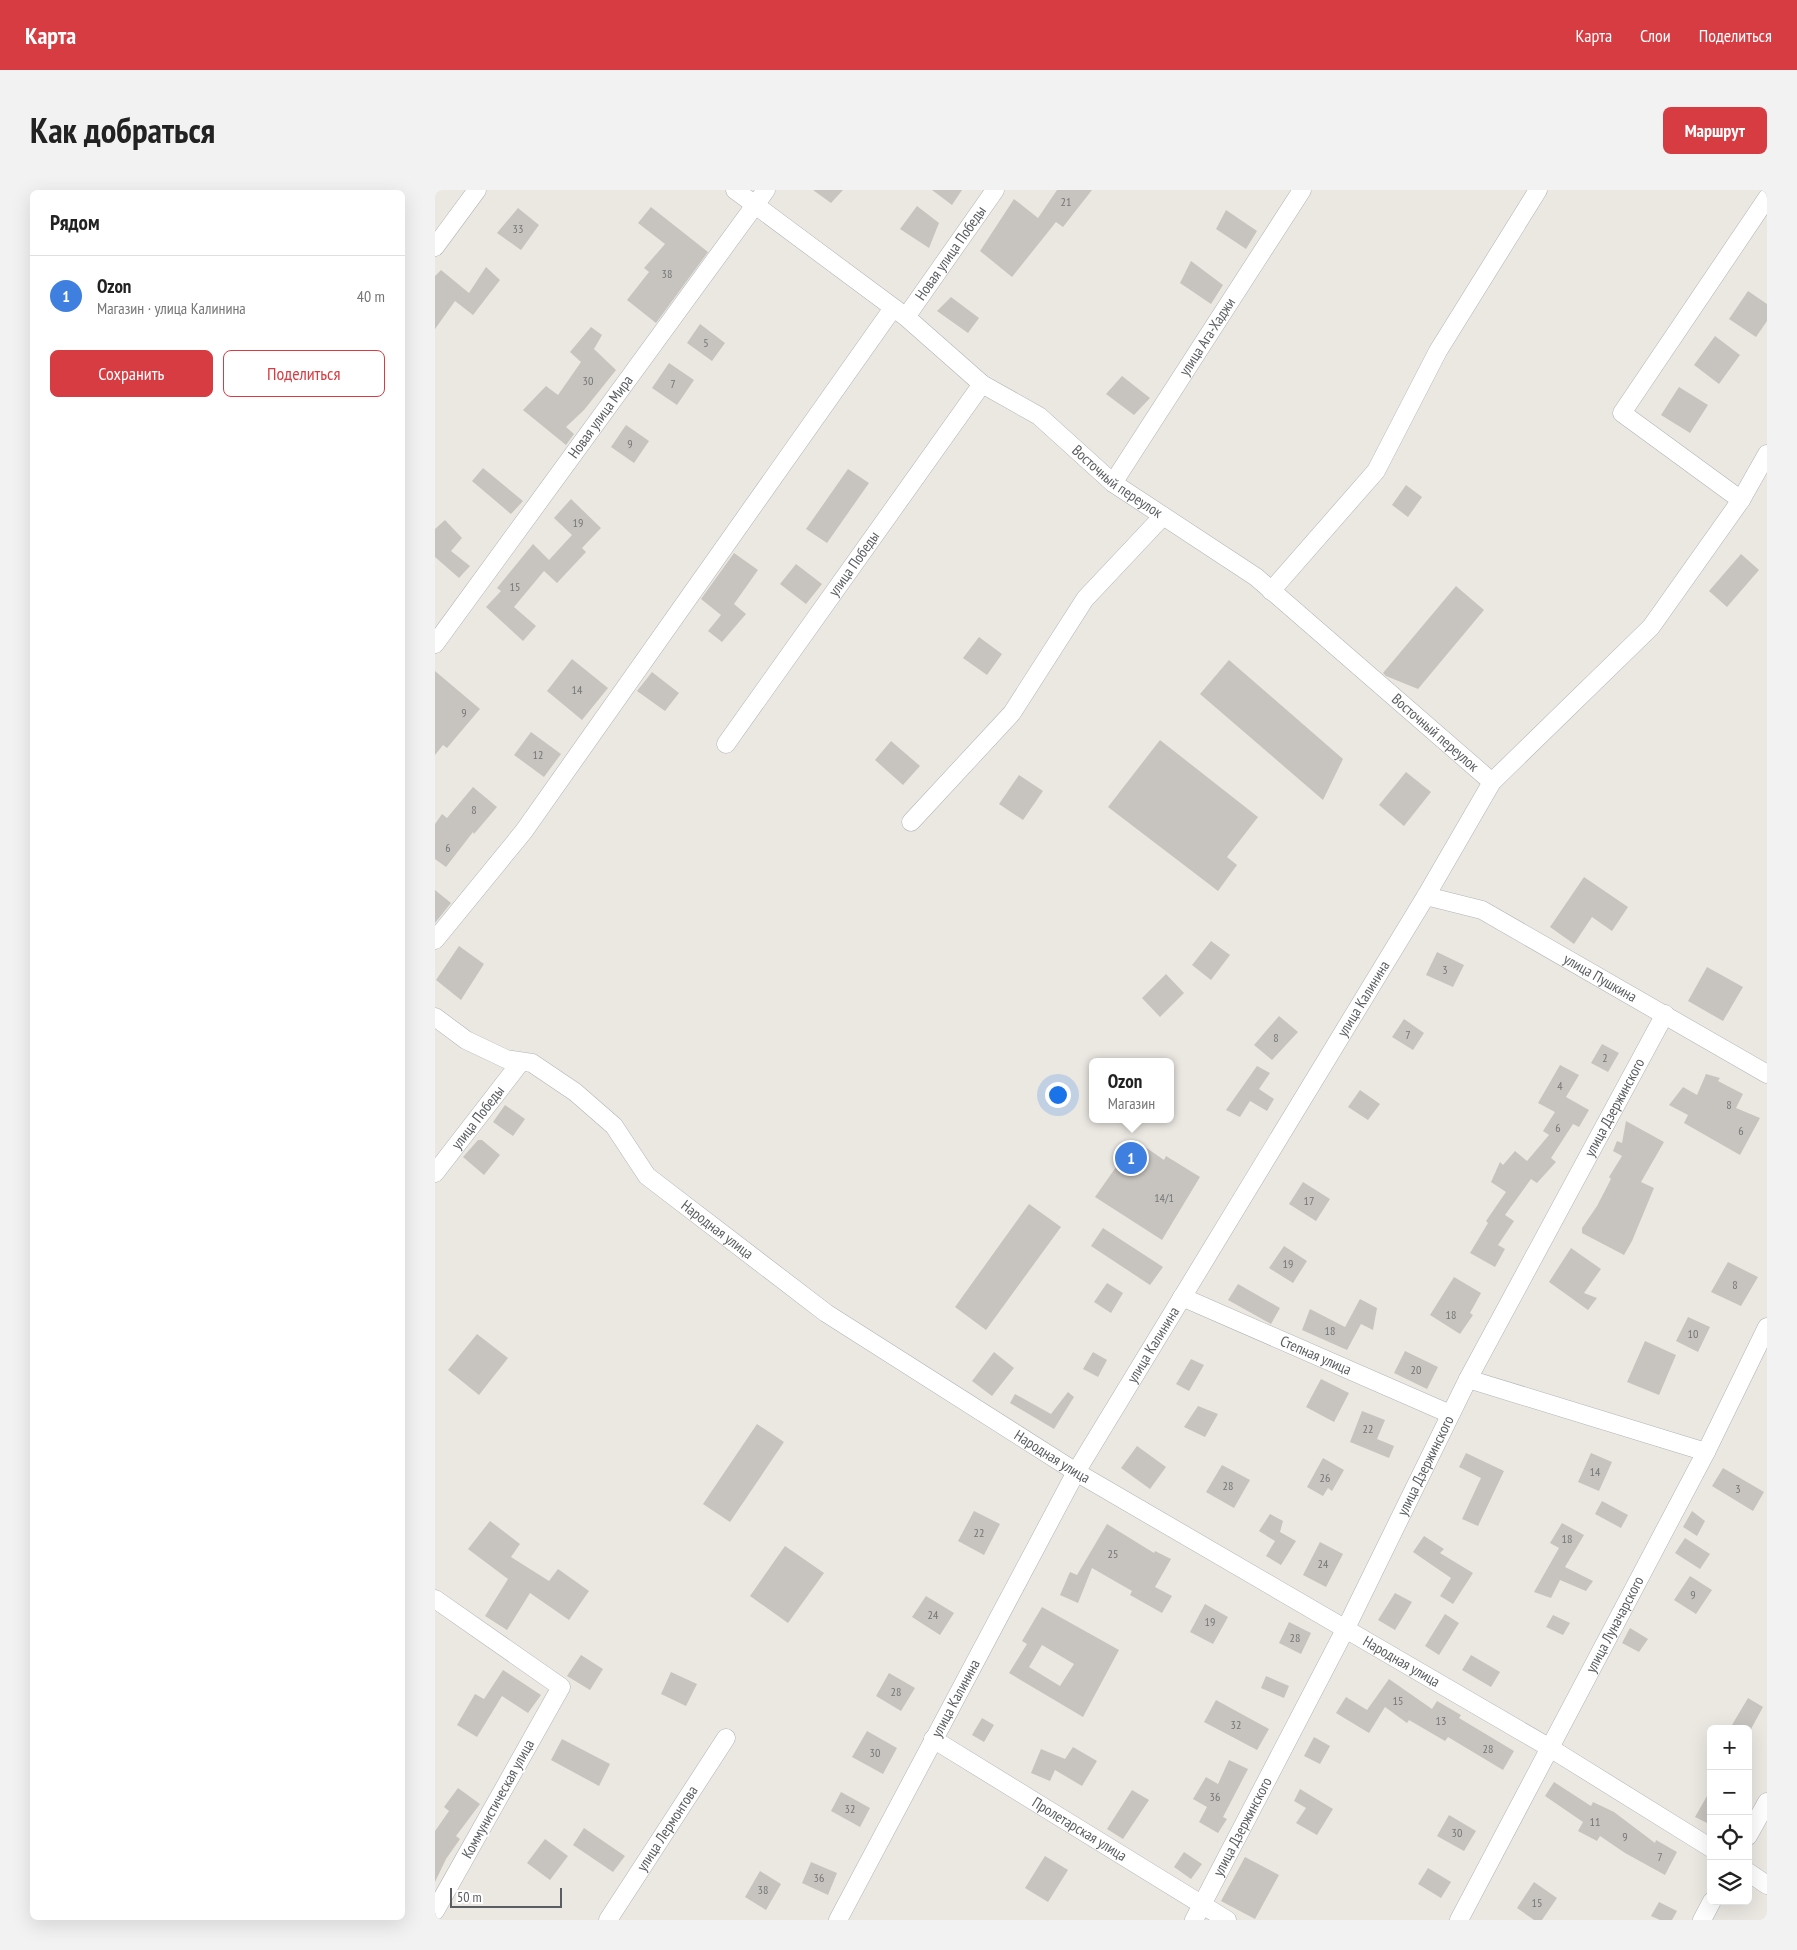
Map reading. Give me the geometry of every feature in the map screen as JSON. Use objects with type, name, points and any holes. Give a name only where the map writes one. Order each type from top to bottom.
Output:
[{"type":"street","points":[[435,247],[477,190]]},
{"type":"street","name":"Восточный переулок","points":[[735,190],[900,313],[982,384],[1039,416],[1113,484],[1256,577],[1493,782]]},
{"type":"street","name":"Новая улица Мира","points":[[435,644],[766,190]]},
{"type":"street","name":"Новая улица Победы","points":[[435,940],[525,831],[900,313],[995,190]]},
{"type":"street","name":"улица Ага-Хаджи","points":[[1113,484],[1302,190]]},
{"type":"street","points":[[1271,591],[1377,471],[1438,352],[1538,190]]},
{"type":"street","points":[[1741,500],[1622,413],[1767,198]]},
{"type":"street","name":"улица Победы","points":[[726,744],[982,384]]},
{"type":"street","name":"улица Калинина","points":[[838,1920],[1075,1472],[1426,896],[1493,782],[1651,627],[1741,500],[1767,454]]},
{"type":"street","points":[[911,822],[1012,713],[1085,599],[1163,516]]},
{"type":"street","name":"улица Пушкина","points":[[1426,896],[1482,910],[1767,1074]]},
{"type":"street","name":"улица Дзержинского","points":[[1198,1913],[1346,1628],[1467,1379],[1665,1014]]},
{"type":"street","name":"Народная улица","points":[[435,1018],[466,1040],[520,1063],[532,1063],[575,1092],[614,1126],[647,1176],[826,1313],[1075,1472],[1550,1748],[1707,1846]]},
{"type":"street","name":"улица Победы","points":[[435,1173],[520,1063]]},
{"type":"street","name":"Степная улица","points":[[1182,1297],[1450,1414]]},
{"type":"street","name":"улица Луначарского","points":[[1459,1920],[1706,1452],[1762,1351],[1767,1327]]},
{"type":"street","points":[[1467,1379],[1706,1452]]},
{"type":"street","name":"Коммунистическая улица","points":[[435,1599],[561,1687],[435,1911]]},
{"type":"street","name":"улица Лермонтова","points":[[607,1920],[726,1738]]},
{"type":"street","name":"Пролетарская улица","points":[[933,1739],[1198,1913],[1227,1920]]},
{"type":"street","points":[[1752,1829],[1767,1802]]},
{"type":"street","points":[[1752,1875],[1767,1885]]},
{"type":"street","points":[[1702,1920],[1709,1905]]},
{"type":"building","points":[[813,190],[843,190],[831,203]]},
{"type":"building","points":[[932,190],[962,190],[952,205]]},
{"type":"building","points":[[1057,190],[1092,190],[1063,227],[1056,222],[1012,277],[980,251],[1014,199],[1038,218]]},
{"type":"building","points":[[917,206],[939,223],[929,248],[900,229]]},
{"type":"building","points":[[651,207],[708,252],[656,323],[627,300],[649,272],[644,268],[665,244],[638,223]]},
{"type":"building","points":[[518,208],[539,225],[521,250],[497,233]]},
{"type":"building","points":[[1226,210],[1257,231],[1246,249],[1216,229]]},
{"type":"building","points":[[1191,261],[1223,285],[1211,304],[1180,283]]},
{"type":"building","points":[[486,267],[500,280],[473,315],[455,301],[435,329],[435,276],[441,270],[469,293]]},
{"type":"building","points":[[1748,291],[1767,304],[1767,321],[1756,337],[1729,319]]},
{"type":"building","points":[[951,297],[979,318],[968,333],[937,311]]},
{"type":"building","points":[[700,324],[725,343],[712,361],[687,343]]},
{"type":"building","points":[[591,327],[602,335],[594,349],[616,370],[584,410],[566,427],[574,434],[566,445],[523,410],[546,386],[558,395],[581,362],[570,352]]},
{"type":"building","points":[[1715,336],[1740,355],[1719,384],[1694,365]]},
{"type":"building","points":[[669,363],[694,380],[677,405],[652,388]]},
{"type":"building","points":[[1122,376],[1150,398],[1134,415],[1106,394]]},
{"type":"building","points":[[1679,387],[1708,405],[1690,433],[1661,415]]},
{"type":"building","points":[[626,425],[649,441],[634,463],[611,447]]},
{"type":"building","points":[[483,468],[523,501],[511,514],[472,481]]},
{"type":"building","points":[[848,469],[869,483],[827,543],[806,529]]},
{"type":"building","points":[[1406,485],[1422,497],[1408,517],[1392,505]]},
{"type":"building","points":[[571,499],[601,528],[582,548],[586,552],[557,583],[544,571],[514,607],[536,626],[523,641],[486,607],[501,591],[497,588],[533,544],[549,560],[572,535],[554,518]]},
{"type":"building","points":[[445,520],[462,538],[451,551],[470,566],[459,578],[435,557],[435,529]]},
{"type":"building","points":[[734,553],[758,570],[734,604],[746,614],[722,642],[708,631],[721,615],[701,599]]},
{"type":"building","points":[[1741,554],[1759,570],[1727,607],[1709,591]]},
{"type":"building","points":[[796,564],[822,584],[806,604],[780,584]]},
{"type":"building","points":[[1456,586],[1484,610],[1418,689],[1386,676],[1383,673]]},
{"type":"building","points":[[979,637],[1002,654],[987,675],[963,658]]},
{"type":"building","points":[[572,659],[608,688],[582,720],[547,691]]},
{"type":"building","points":[[1229,660],[1343,759],[1323,800],[1200,694]]},
{"type":"building","points":[[435,671],[480,709],[447,748],[443,745],[435,755]]},
{"type":"building","points":[[652,672],[679,693],[665,711],[637,691]]},
{"type":"building","points":[[531,732],[561,754],[544,777],[514,755]]},
{"type":"building","points":[[1160,740],[1258,817],[1227,857],[1237,865],[1218,891],[1108,807]]},
{"type":"building","points":[[891,741],[920,766],[903,785],[875,760]]},
{"type":"building","points":[[1406,772],[1431,792],[1404,826],[1379,805]]},
{"type":"building","points":[[1019,775],[1043,791],[1023,820],[999,804]]},
{"type":"building","points":[[473,787],[497,807],[474,834],[473,832],[446,867],[435,859],[435,824],[442,814],[447,818]]},
{"type":"building","points":[[1584,877],[1628,907],[1612,931],[1592,917],[1574,944],[1550,927]]},
{"type":"building","points":[[435,890],[451,903],[435,923]]},
{"type":"building","points":[[1211,941],[1230,955],[1211,980],[1192,965]]},
{"type":"building","points":[[459,946],[484,964],[461,1000],[436,980]]},
{"type":"building","points":[[1437,952],[1464,965],[1453,987],[1426,975]]},
{"type":"building","points":[[1707,967],[1743,987],[1723,1021],[1688,1001]]},
{"type":"building","points":[[1166,974],[1184,993],[1160,1017],[1142,998]]},
{"type":"building","points":[[1279,1016],[1298,1032],[1272,1060],[1254,1045]]},
{"type":"building","points":[[1404,1019],[1424,1033],[1413,1050],[1392,1037]]},
{"type":"building","points":[[1602,1044],[1619,1053],[1608,1072],[1591,1063]]},
{"type":"building","points":[[1560,1065],[1579,1075],[1566,1097],[1589,1110],[1579,1127],[1573,1124],[1551,1158],[1556,1162],[1537,1183],[1531,1179],[1505,1215],[1514,1221],[1498,1245],[1505,1249],[1495,1267],[1470,1253],[1488,1223],[1486,1221],[1506,1192],[1491,1182],[1500,1162],[1503,1165],[1515,1151],[1527,1161],[1549,1135],[1543,1131],[1555,1112],[1538,1103]]},
{"type":"building","points":[[1257,1066],[1270,1073],[1259,1089],[1274,1099],[1267,1111],[1250,1101],[1240,1117],[1226,1110]]},
{"type":"building","points":[[1706,1074],[1720,1078],[1718,1081],[1743,1094],[1736,1108],[1760,1118],[1740,1155],[1684,1123],[1688,1115],[1669,1105],[1683,1087],[1697,1095]]},
{"type":"building","points":[[1360,1090],[1380,1104],[1368,1120],[1348,1107]]},
{"type":"building","points":[[505,1105],[525,1119],[513,1136],[493,1122]]},
{"type":"building","points":[[1626,1121],[1664,1142],[1641,1182],[1654,1188],[1632,1241],[1624,1255],[1582,1233],[1582,1228],[1597,1206],[1611,1179],[1609,1177],[1622,1156],[1613,1151],[1617,1141],[1622,1143]]},
{"type":"building","points":[[478,1140],[482,1140],[500,1155],[484,1175],[463,1157]]},
{"type":"building","points":[[1135,1140],[1164,1160],[1166,1156],[1200,1177],[1162,1240],[1095,1197]]},
{"type":"building","points":[[1303,1182],[1330,1199],[1316,1221],[1289,1204]]},
{"type":"building","points":[[1029,1204],[1061,1227],[986,1330],[955,1307]]},
{"type":"building","points":[[1103,1228],[1163,1267],[1150,1285],[1091,1246]]},
{"type":"building","points":[[1284,1246],[1307,1261],[1293,1283],[1269,1268]]},
{"type":"building","points":[[1571,1248],[1601,1269],[1584,1293],[1597,1298],[1588,1310],[1549,1282]]},
{"type":"building","points":[[1728,1262],[1758,1277],[1741,1306],[1711,1292]]},
{"type":"building","points":[[1454,1277],[1481,1293],[1470,1313],[1473,1315],[1460,1334],[1430,1315]]},
{"type":"building","points":[[1107,1283],[1123,1293],[1111,1313],[1094,1302]]},
{"type":"building","points":[[1238,1284],[1280,1308],[1271,1324],[1228,1300]]},
{"type":"building","points":[[1360,1299],[1377,1308],[1373,1330],[1361,1324],[1347,1350],[1302,1330],[1310,1309],[1345,1327]]},
{"type":"building","points":[[1688,1317],[1710,1327],[1698,1352],[1676,1341]]},
{"type":"building","points":[[477,1334],[508,1358],[479,1395],[448,1370]]},
{"type":"building","points":[[1645,1341],[1676,1355],[1659,1395],[1627,1382]]},
{"type":"building","points":[[1405,1351],[1438,1367],[1427,1389],[1394,1373]]},
{"type":"building","points":[[994,1352],[1014,1368],[992,1396],[972,1381]]},
{"type":"building","points":[[1093,1352],[1107,1360],[1098,1377],[1083,1369]]},
{"type":"building","points":[[1191,1359],[1204,1365],[1189,1391],[1176,1384]]},
{"type":"building","points":[[1321,1379],[1349,1393],[1334,1422],[1306,1407]]},
{"type":"building","points":[[1068,1392],[1074,1397],[1054,1429],[1010,1403],[1015,1394],[1051,1414]]},
{"type":"building","points":[[1198,1406],[1218,1414],[1205,1437],[1184,1427]]},
{"type":"building","points":[[1362,1411],[1385,1420],[1377,1439],[1394,1446],[1389,1458],[1350,1442]]},
{"type":"building","points":[[757,1424],[784,1442],[730,1522],[703,1504]]},
{"type":"building","points":[[1137,1446],[1166,1467],[1150,1489],[1121,1468]]},
{"type":"building","points":[[1466,1453],[1504,1471],[1478,1526],[1462,1519],[1481,1478],[1459,1467]]},
{"type":"building","points":[[1591,1453],[1612,1462],[1599,1491],[1578,1482]]},
{"type":"building","points":[[1323,1458],[1344,1470],[1332,1491],[1328,1488],[1323,1496],[1307,1487]]},
{"type":"building","points":[[1222,1465],[1250,1480],[1234,1508],[1206,1492]]},
{"type":"building","points":[[1723,1468],[1764,1492],[1753,1511],[1712,1486]]},
{"type":"building","points":[[1602,1501],[1628,1515],[1621,1528],[1595,1514]]},
{"type":"building","points":[[974,1511],[1000,1524],[984,1555],[958,1541]]},
{"type":"building","points":[[1692,1511],[1705,1521],[1697,1536],[1683,1527]]},
{"type":"building","points":[[1270,1514],[1283,1521],[1280,1532],[1296,1541],[1281,1565],[1266,1556],[1275,1541],[1259,1531]]},
{"type":"building","points":[[490,1521],[520,1544],[511,1557],[549,1581],[558,1569],[589,1591],[569,1620],[530,1593],[507,1630],[485,1616],[508,1579],[468,1549]]},
{"type":"building","points":[[1562,1523],[1584,1535],[1565,1567],[1593,1581],[1586,1591],[1560,1580],[1551,1598],[1534,1592],[1559,1548],[1550,1543]]},
{"type":"building","points":[[1107,1524],[1154,1553],[1155,1551],[1171,1559],[1155,1587],[1172,1596],[1162,1613],[1130,1595],[1132,1591],[1092,1568],[1078,1603],[1060,1595],[1070,1572],[1077,1575]]},
{"type":"building","points":[[1424,1536],[1444,1549],[1440,1553],[1473,1573],[1453,1604],[1440,1596],[1451,1578],[1413,1552]]},
{"type":"building","points":[[1685,1538],[1710,1554],[1700,1569],[1675,1553]]},
{"type":"building","points":[[1320,1542],[1343,1554],[1326,1587],[1303,1575]]},
{"type":"building","points":[[785,1546],[824,1573],[788,1623],[750,1596]]},
{"type":"building","points":[[1690,1576],[1712,1590],[1696,1614],[1674,1600]]},
{"type":"building","points":[[1395,1593],[1412,1602],[1395,1630],[1378,1620]]},
{"type":"building","points":[[926,1596],[954,1613],[940,1635],[912,1617]]},
{"type":"building","points":[[1205,1604],[1228,1617],[1213,1644],[1190,1632]]},
{"type":"building","points":[[1042,1607],[1119,1650],[1083,1717],[1009,1673],[1027,1644],[1022,1641]],"holes":[[[1042,1645],[1074,1664],[1060,1686],[1029,1667]]]},
{"type":"building","points":[[1445,1614],[1459,1623],[1439,1655],[1425,1646]]},
{"type":"building","points":[[1553,1615],[1570,1623],[1563,1635],[1546,1627]]},
{"type":"building","points":[[1289,1622],[1311,1633],[1301,1654],[1279,1643]]},
{"type":"building","points":[[1630,1628],[1648,1639],[1639,1652],[1622,1643]]},
{"type":"building","points":[[581,1655],[603,1669],[590,1690],[567,1676]]},
{"type":"building","points":[[1471,1655],[1500,1672],[1491,1687],[1462,1670]]},
{"type":"building","points":[[503,1670],[541,1695],[528,1713],[502,1696],[477,1737],[457,1725],[475,1694],[484,1699]]},
{"type":"building","points":[[671,1672],[697,1684],[686,1706],[661,1694]]},
{"type":"building","points":[[889,1673],[915,1688],[901,1711],[876,1696]]},
{"type":"building","points":[[1266,1676],[1289,1686],[1284,1698],[1261,1688]]},
{"type":"building","points":[[1389,1679],[1432,1709],[1437,1701],[1461,1715],[1459,1718],[1514,1751],[1503,1770],[1448,1737],[1445,1741],[1409,1720],[1407,1723],[1385,1707],[1369,1733],[1336,1713],[1346,1697],[1367,1710]]},
{"type":"building","points":[[1748,1698],[1763,1707],[1752,1727],[1752,1725],[1732,1725]]},
{"type":"building","points":[[1216,1700],[1269,1729],[1257,1750],[1204,1722]]},
{"type":"building","points":[[982,1718],[994,1725],[984,1742],[972,1735]]},
{"type":"building","points":[[867,1731],[897,1748],[883,1774],[852,1757]]},
{"type":"building","points":[[1314,1737],[1330,1746],[1320,1764],[1304,1756]]},
{"type":"building","points":[[562,1739],[610,1764],[599,1786],[551,1760]]},
{"type":"building","points":[[1073,1747],[1097,1761],[1082,1786],[1055,1770],[1050,1781],[1031,1773],[1041,1749],[1065,1759]]},
{"type":"building","points":[[1229,1760],[1248,1769],[1223,1817],[1227,1819],[1218,1833],[1199,1822],[1207,1807],[1193,1799],[1206,1777],[1218,1784]]},
{"type":"building","points":[[1554,1782],[1591,1806],[1593,1802],[1614,1812],[1655,1843],[1656,1840],[1677,1852],[1665,1875],[1625,1853],[1600,1836],[1597,1841],[1578,1831],[1583,1822],[1545,1796]]},
{"type":"building","points":[[458,1788],[480,1804],[456,1836],[460,1839],[446,1859],[435,1882],[435,1831],[449,1811],[444,1807]]},
{"type":"building","points":[[1300,1789],[1333,1809],[1317,1835],[1296,1823],[1306,1808],[1294,1801]]},
{"type":"building","points":[[1132,1790],[1149,1800],[1123,1839],[1107,1829]]},
{"type":"building","points":[[841,1792],[870,1808],[860,1827],[831,1811]]},
{"type":"building","points":[[1707,1796],[1707,1823],[1695,1817]]},
{"type":"building","points":[[1449,1815],[1476,1831],[1464,1851],[1437,1836]]},
{"type":"building","points":[[584,1828],[625,1856],[613,1872],[573,1845]]},
{"type":"building","points":[[545,1839],[568,1856],[550,1880],[527,1863]]},
{"type":"building","points":[[1184,1852],[1202,1864],[1191,1879],[1174,1867]]},
{"type":"building","points":[[1045,1856],[1068,1870],[1048,1902],[1025,1888]]},
{"type":"building","points":[[1245,1857],[1279,1875],[1255,1919],[1221,1901]]},
{"type":"building","points":[[811,1862],[837,1873],[828,1895],[802,1883]]},
{"type":"building","points":[[1428,1868],[1451,1882],[1441,1898],[1418,1884]]},
{"type":"building","points":[[760,1871],[781,1884],[766,1910],[745,1897]]},
{"type":"building","points":[[1534,1882],[1557,1898],[1542,1920],[1534,1920],[1517,1908]]},
{"type":"building","points":[[1659,1902],[1677,1911],[1672,1920],[1660,1920],[1651,1916]]},
{"type":"place","name":"Ozon","points":[[1131,1158]]}]
